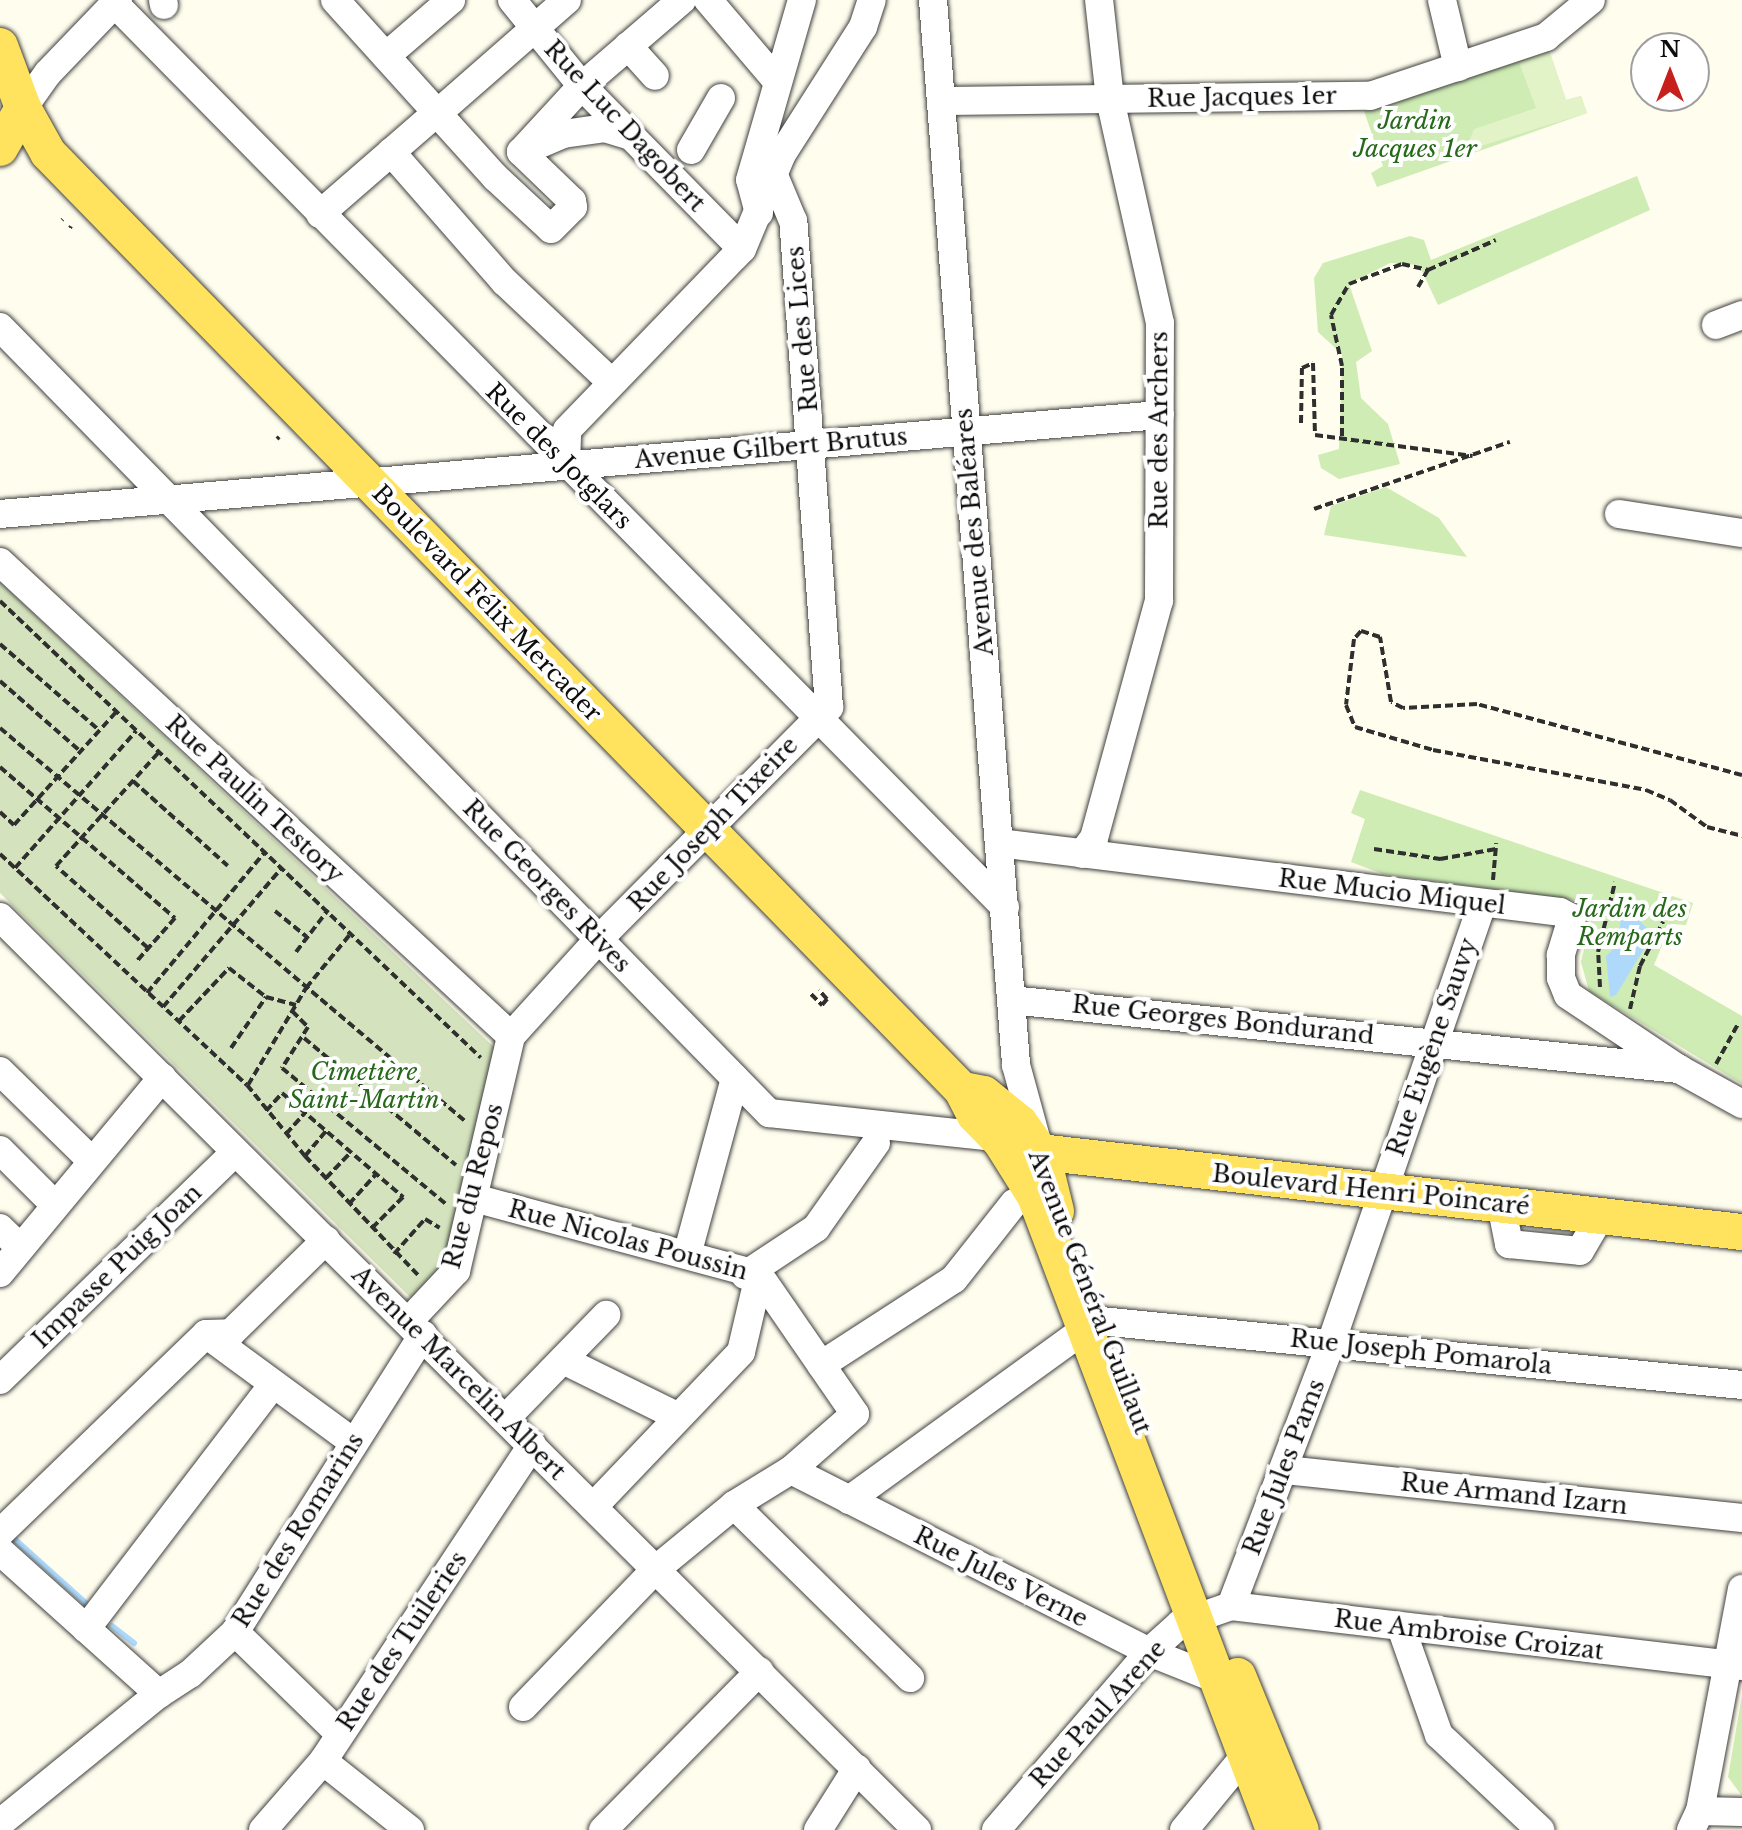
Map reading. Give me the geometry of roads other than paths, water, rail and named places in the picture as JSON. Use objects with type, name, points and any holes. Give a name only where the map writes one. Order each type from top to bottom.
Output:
[{"type":"main road","name":"Boulevard Félix Mercader","points":[[0,46],[23,108],[48,153],[710,830],[973,1092]]},
{"type":"main road","points":[[0,148],[23,108]]},
{"type":"main road","name":"Avenue Général Guillaut","points":[[973,1092],[997,1140],[1035,1196],[1092,1326],[1299,1829]]},
{"type":"main road","name":"Avenue Général Guillaut","points":[[973,1092],[1020,1123],[1042,1154],[1092,1326]]},
{"type":"main road","name":"Boulevard Henri Poincaré","points":[[997,1140],[1042,1154],[1742,1232]]},
{"type":"main road","name":"Avenue Général Guillaut","points":[[1211,1614],[1214,1678],[1244,1757],[1299,1829]]},
{"type":"street","points":[[335,0],[551,229],[573,207],[572,201],[521,152]]},
{"type":"street","points":[[386,56],[451,0]]},
{"type":"street","name":"Rue Luc Dagobert","points":[[512,0],[582,86],[628,135],[679,167],[742,249]]},
{"type":"street","points":[[320,214],[567,0]]},
{"type":"street","points":[[521,152],[582,86],[682,0]]},
{"type":"street","points":[[708,0],[776,80]]},
{"type":"street","points":[[759,213],[750,180],[776,80],[802,0]]},
{"type":"street","name":"Rue des Lices","points":[[566,465],[567,430],[742,249],[775,178],[782,154],[863,27],[872,0]]},
{"type":"street","points":[[863,27],[892,0]]},
{"type":"street","name":"Avenue des Baléares","points":[[933,0],[1016,1065],[1025,1111],[1042,1154]]},
{"type":"street","name":"Rue des Archers","points":[[1082,854],[1094,838],[1159,601],[1160,323],[1110,99],[1099,0]]},
{"type":"street","points":[[1442,0],[1458,67]]},
{"type":"street","name":"Rue Jacques 1er","points":[[941,101],[1370,96],[1546,37],[1588,1]]},
{"type":"street","points":[[23,108],[48,73],[116,2]]},
{"type":"street","name":"Rue des Jotglars","points":[[116,2],[566,465],[1005,907]]},
{"type":"street","points":[[628,46],[654,66]]},
{"type":"street","points":[[679,167],[721,98]]},
{"type":"street","points":[[493,170],[521,152],[563,134],[605,128],[628,135]]},
{"type":"street","points":[[391,152],[443,217],[611,382]]},
{"type":"street","name":"Rue des Lices","points":[[775,178],[793,221],[811,444],[829,707],[818,717]]},
{"type":"street","points":[[1716,325],[1742,315]]},
{"type":"street","name":"Rue Georges Rives","points":[[0,327],[769,1113],[997,1140]]},
{"type":"street","name":"Avenue Gilbert Brutus","points":[[0,514],[1160,415]]},
{"type":"street","points":[[1619,514],[1742,533]]},
{"type":"street","name":"Rue Paulin Testory","points":[[0,562],[511,1036]]},
{"type":"street","name":"Rue Joseph Tixeire","points":[[511,1036],[599,939],[710,830],[818,717]]},
{"type":"street","name":"Rue Mucio Miquel","points":[[999,843],[1560,912],[1572,918],[1561,955],[1561,978],[1568,995],[1679,1069]]},
{"type":"street","name":"Rue Eugène Sauvy","points":[[1381,1191],[1482,904]]},
{"type":"street","name":"Avenue Marcelin Albert","points":[[1,919],[416,1328],[917,1830]]},
{"type":"street","name":"Rue Georges Bondurand","points":[[1011,1000],[1435,1041],[1679,1069]]},
{"type":"street","name":"Rue du Repos","points":[[416,1328],[456,1271],[462,1194],[511,1036]]},
{"type":"street","points":[[973,1092],[1016,1065]]},
{"type":"street","points":[[1679,1069],[1742,1104]]},
{"type":"street","points":[[0,1071],[90,1159]]},
{"type":"street","points":[[0,1273],[10,1237],[55,1205],[90,1159],[162,1078]]},
{"type":"street","points":[[687,1255],[735,1078]]},
{"type":"street","points":[[593,1507],[741,1352],[752,1275],[816,1228],[876,1143]]},
{"type":"street","points":[[0,1150],[55,1205]]},
{"type":"street","name":"Impasse Puig Joan","points":[[0,1380],[235,1152]]},
{"type":"street","name":"Rue Jules Pams","points":[[1211,1614],[1285,1470],[1381,1191]]},
{"type":"street","name":"Rue Nicolas Poussin","points":[[462,1194],[752,1275],[855,1414],[791,1470]]},
{"type":"street","points":[[821,1365],[954,1279],[1014,1203]]},
{"type":"street","points":[[0,1533],[206,1334],[231,1333],[326,1240]]},
{"type":"street","points":[[506,1418],[606,1315]]},
{"type":"street","points":[[849,1500],[1092,1326]]},
{"type":"street","name":"Rue Joseph Pomarola","points":[[1092,1326],[1331,1343],[1742,1385]]},
{"type":"street","name":"Rue des Romarins","points":[[0,1823],[159,1694],[190,1674],[235,1632],[353,1442],[416,1328]]},
{"type":"street","points":[[206,1334],[272,1386],[353,1442]]},
{"type":"street","points":[[563,1360],[677,1416]]},
{"type":"street","points":[[86,1629],[272,1386]]},
{"type":"street","name":"Rue des Tuileries","points":[[263,1830],[323,1761],[532,1445]]},
{"type":"street","points":[[523,1707],[655,1570],[734,1505],[791,1470]]},
{"type":"street","name":"Rue Jules Verne","points":[[791,1470],[1149,1652],[1214,1678]]},
{"type":"street","name":"Rue Armand Izarn","points":[[1285,1470],[1742,1518]]},
{"type":"street","points":[[734,1505],[910,1678]]},
{"type":"street","points":[[0,1551],[159,1694]]},
{"type":"street","points":[[1742,1589],[1736,1665],[1695,1820],[1742,1812]]},
{"type":"street","name":"Rue Ambroise Croizat","points":[[1211,1614],[1402,1630],[1736,1665]]},
{"type":"street","name":"Rue Paul Arene","points":[[996,1830],[1149,1652],[1180,1624],[1211,1614]]},
{"type":"street","points":[[1402,1630],[1439,1735],[1540,1830]]},
{"type":"street","points":[[235,1632],[339,1733]]},
{"type":"street","points":[[603,1830],[760,1671]]},
{"type":"street","points":[[1184,1830],[1244,1757]]},
{"type":"street","points":[[323,1761],[410,1830]]},
{"type":"street","points":[[818,1830],[857,1768]]},
{"type":"water","points":[[1631,913],[1648,929],[1647,944],[1616,995],[1610,997],[1606,956],[1618,945],[1621,917]]},
{"type":"waterway","points":[[11,1536],[89,1606]]},
{"type":"waterway","points":[[112,1626],[134,1643]]},
{"type":"park label","name":"Jardin Jacques 1er","points":[[1415,135]]},
{"type":"park label","name":"Jardin des Remparts","points":[[1630,923]]},
{"type":"park label","name":"Cimetière Saint-Martin","points":[[364,1086]]}]
